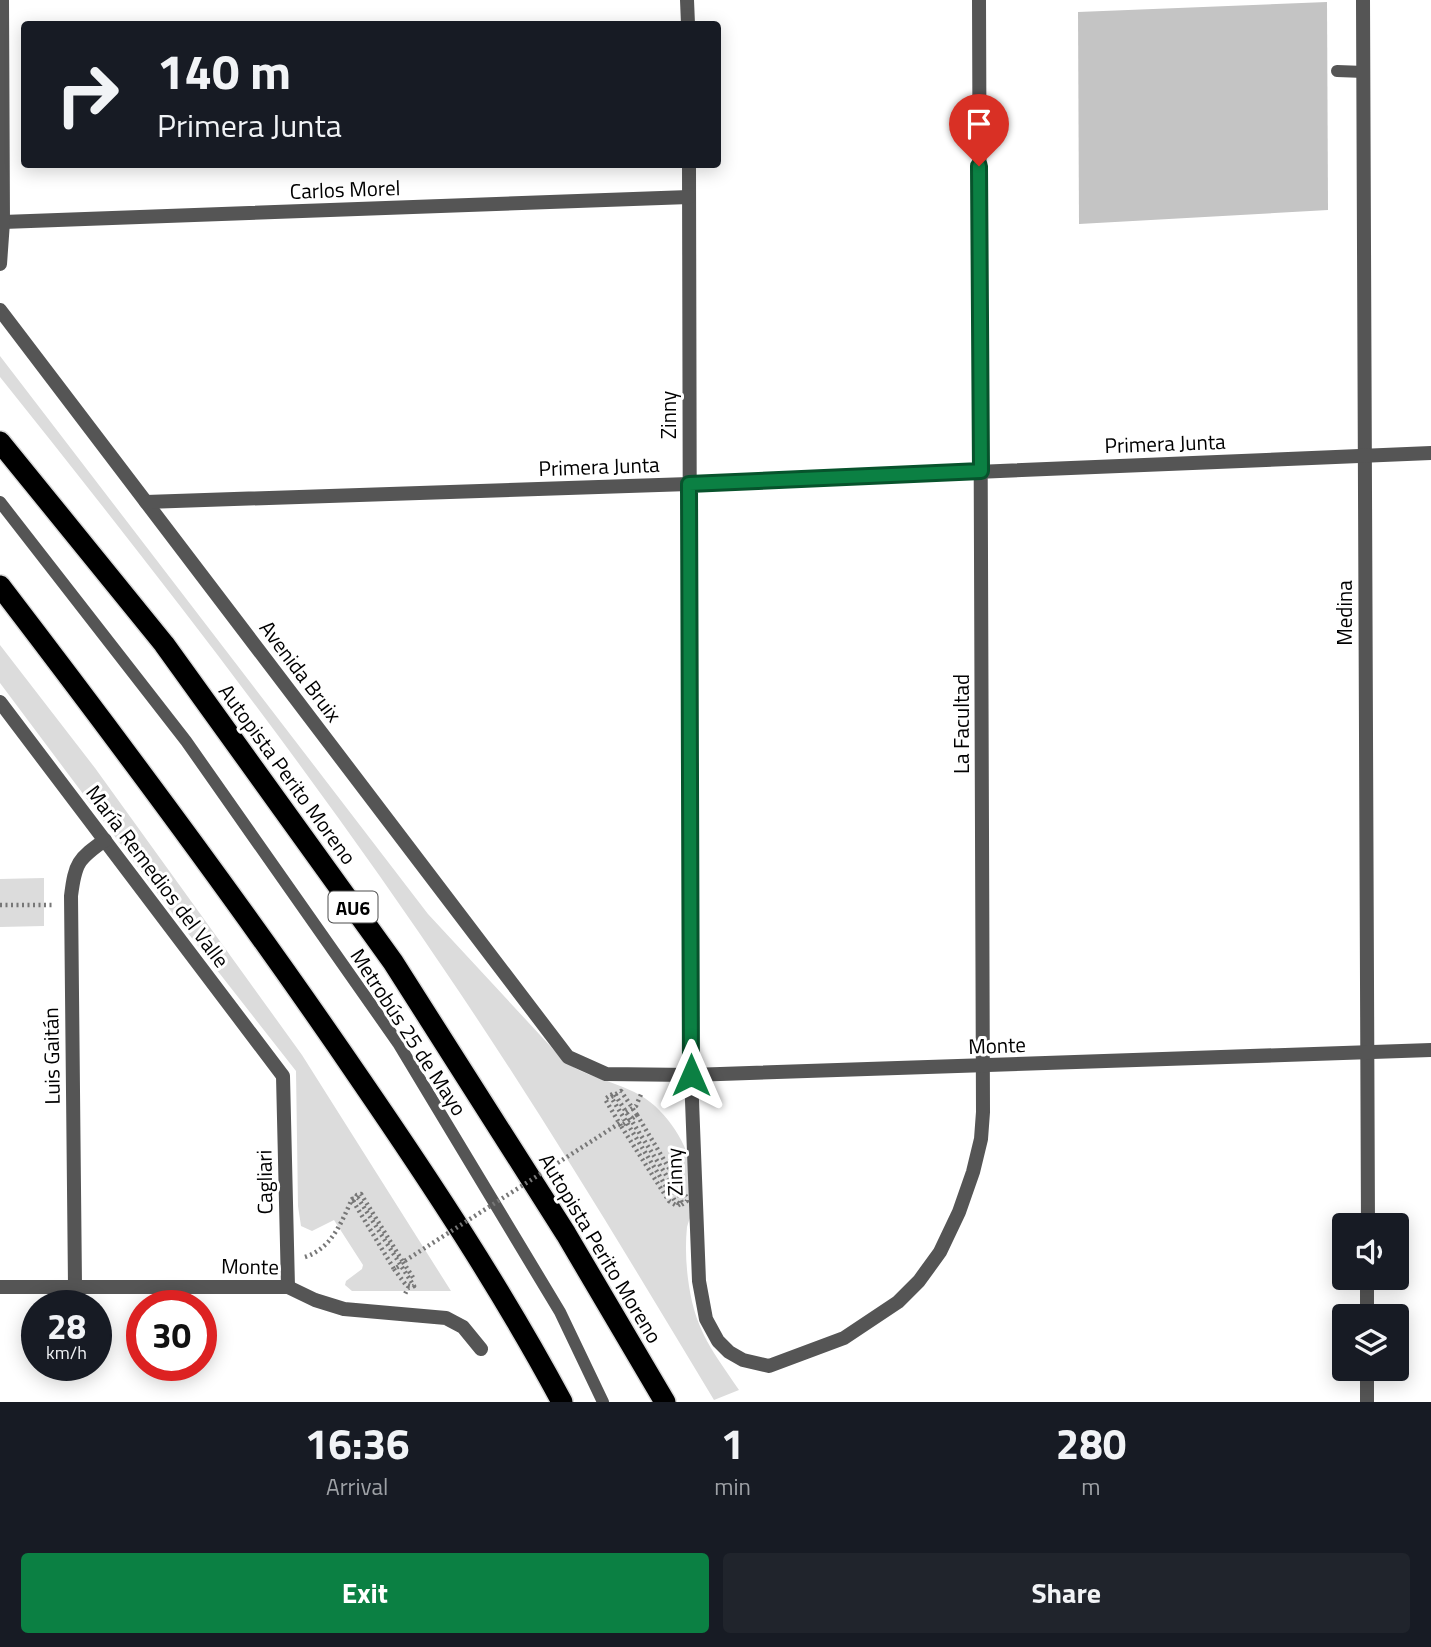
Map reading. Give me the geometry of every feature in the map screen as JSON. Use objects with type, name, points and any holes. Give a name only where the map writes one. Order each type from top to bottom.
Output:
[{"type":"highway","name":"Autopista Perito Moreno","points":[[0,442],[164,644],[393,962],[566,1234],[665,1402]]},
{"type":"highway","points":[[0,586],[141,770],[312,1008],[425,1175],[521,1325],[562,1402]]},
{"type":"street","points":[[0,264],[3,222],[2,0]]},
{"type":"street","points":[[687,0],[688,21]]},
{"type":"street","name":"La Facultad","points":[[701,1296],[706,1319],[718,1341],[729,1352],[743,1360],[769,1366],[844,1338],[898,1302],[919,1281],[940,1252],[959,1212],[981,1139],[983,1067],[979,0]]},
{"type":"street","name":"Medina","points":[[1363,0],[1367,1213]]},
{"type":"street","name":"Zinny","points":[[689,168],[691,1075],[701,1296]]},
{"type":"street","name":"Carlos Morel","points":[[3,222],[689,197]]},
{"type":"street","name":"Avenida Bruix","points":[[0,310],[568,1057]]},
{"type":"street","name":"Primera Junta","points":[[146,502],[689,484],[1431,453]]},
{"type":"street","name":"María Remedios del Valle","points":[[0,702],[282,1076]]},
{"type":"street","name":"Luis Gaitán","points":[[75,1286],[70,905],[73,875],[82,856],[105,840]]},
{"type":"street","name":"Monte","points":[[568,1057],[606,1074],[691,1075],[1431,1050]]},
{"type":"street","name":"Cagliari","points":[[282,1076],[288,1287]]},
{"type":"street","name":"Monte","points":[[0,1287],[288,1287],[315,1300],[344,1309],[451,1320],[463,1326],[481,1349]]},
{"type":"street","points":[[1367,1381],[1367,1402]]},
{"type":"lane","points":[[1337,71],[1364,72]]},
{"type":"lane","name":"Metrobús 25 de Mayo","points":[[0,502],[186,741],[398,1043],[560,1312],[603,1402]]},
{"type":"path","points":[[0,905],[70,905]]},
{"type":"path","points":[[623,1123],[605,1099],[614,1093],[679,1195],[682,1203],[677,1206],[669,1201],[623,1123],[611,1097],[621,1091],[686,1195],[685,1203],[681,1205],[675,1200],[623,1123]]},
{"type":"path","points":[[394,1269],[637,1115]]},
{"type":"path","points":[[287,1256],[307,1256],[326,1246],[352,1199],[357,1198],[402,1264],[415,1281],[414,1284],[408,1287],[394,1269],[353,1201],[357,1195],[360,1194],[402,1264],[414,1286],[408,1288],[395,1313]]},
{"type":"shaded area","points":[[0,356],[428,914],[565,1062],[645,1098],[673,1126],[686,1150],[693,1175],[694,1205],[687,1227],[686,1249],[692,1302],[707,1341],[739,1390],[714,1400],[557,1142],[404,911],[236,679],[0,377]]},
{"type":"shaded area","points":[[0,645],[95,768],[302,1055],[451,1291],[352,1291],[345,1285],[346,1281],[362,1269],[363,1265],[334,1220],[312,1231],[301,1226],[298,1206],[296,1071],[173,914],[0,683]]},
{"type":"shaded area","points":[[44,878],[44,926],[0,927],[0,879]]},
{"type":"building","points":[[1327,2],[1328,210],[1079,224],[1078,12]]},
{"type":"route","points":[[691,1075],[689,484],[981,471],[979,166]]}]
